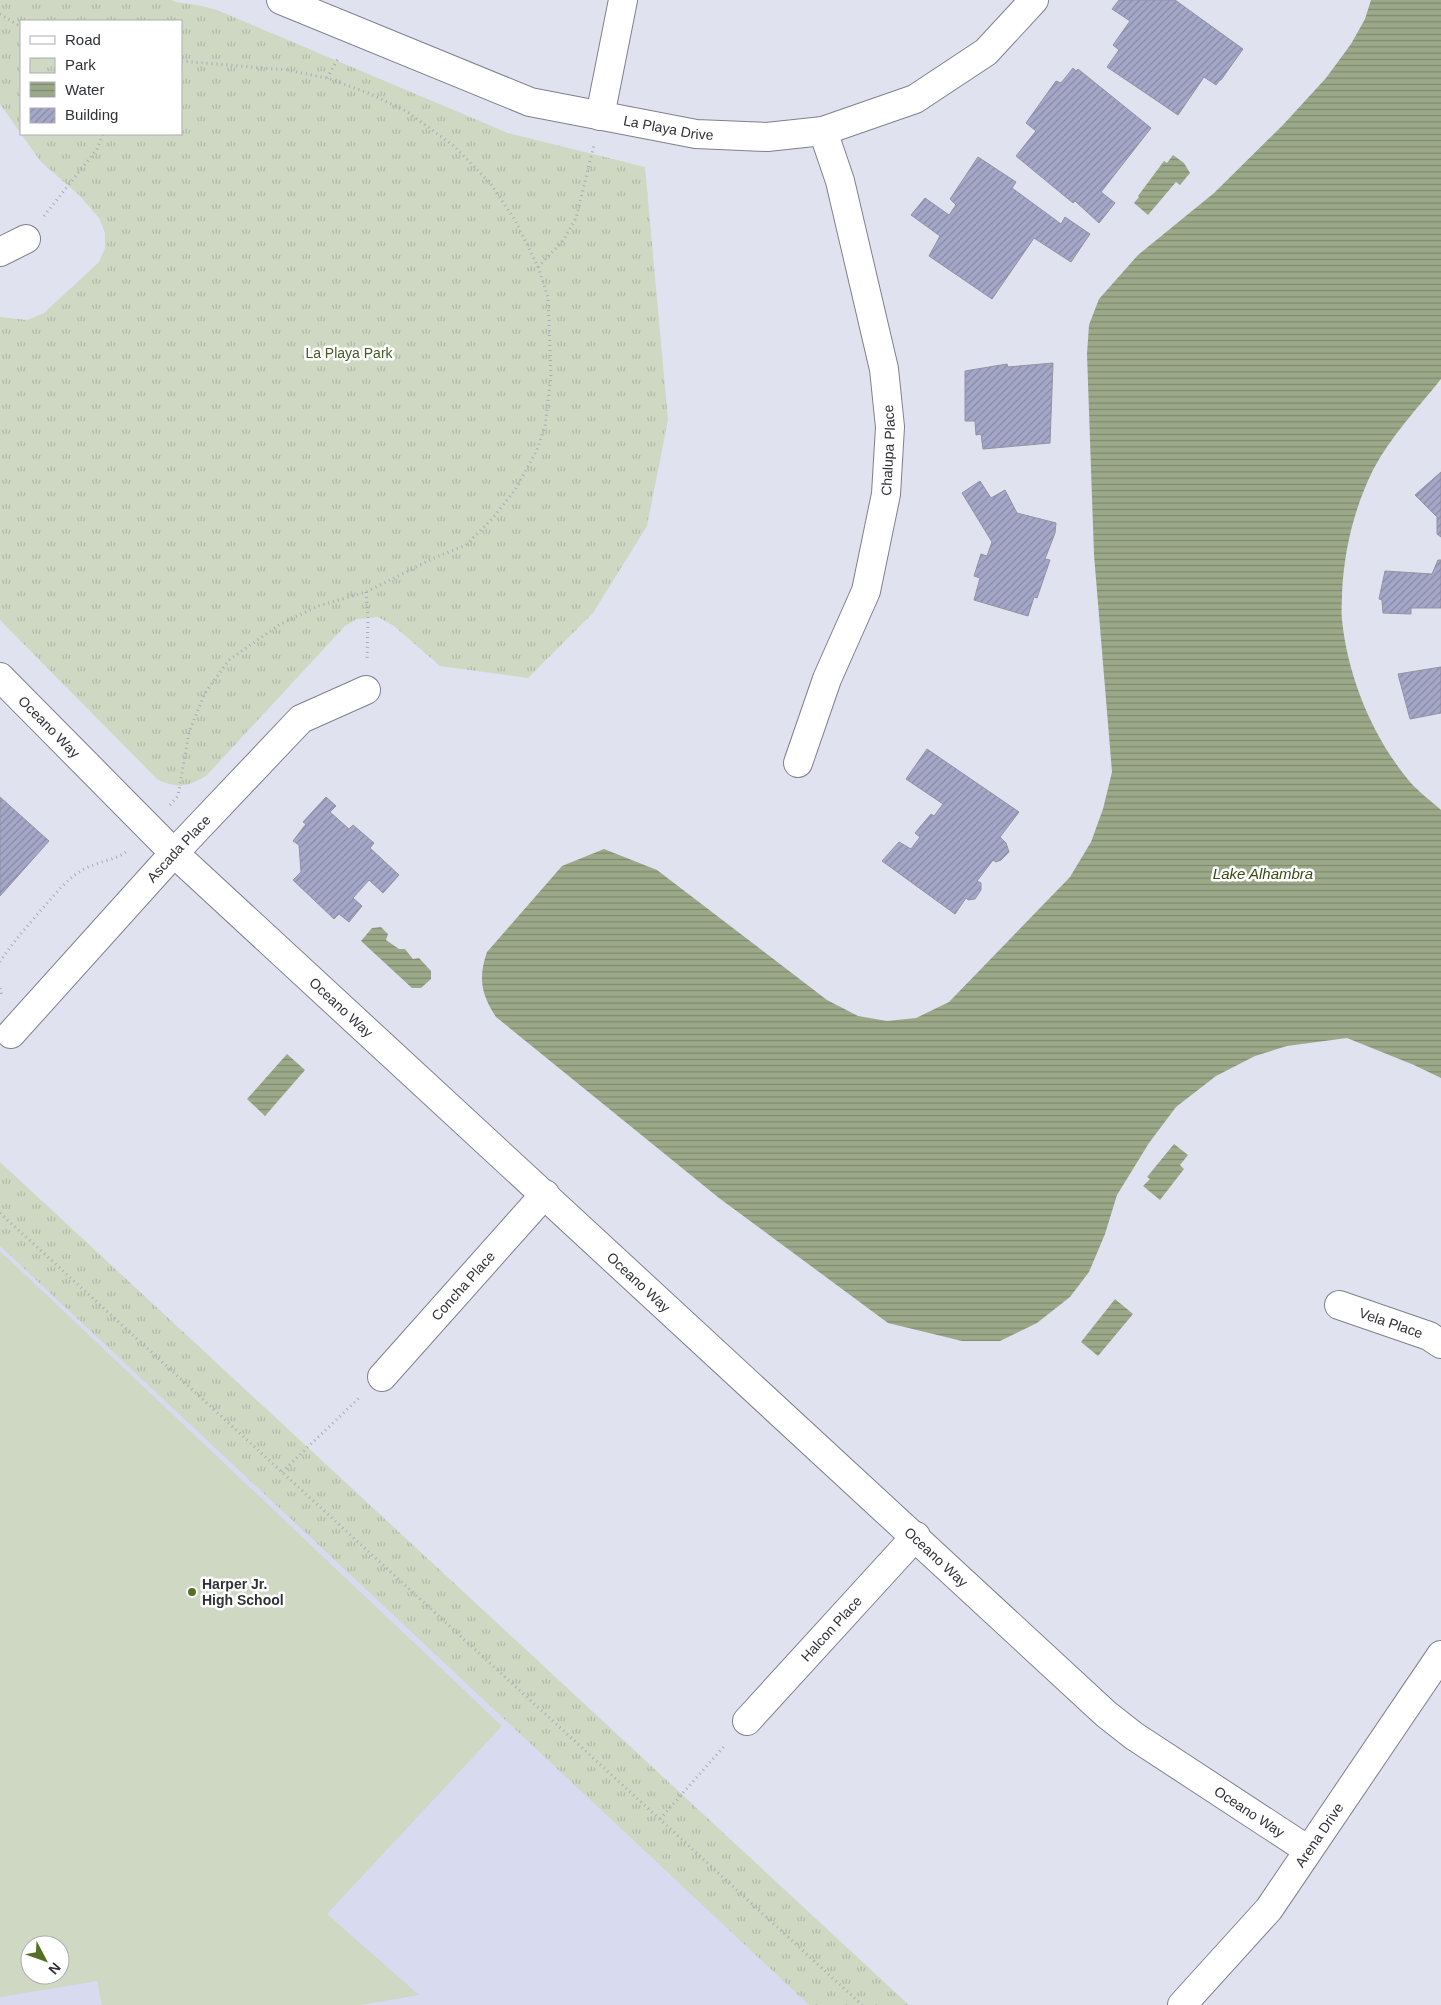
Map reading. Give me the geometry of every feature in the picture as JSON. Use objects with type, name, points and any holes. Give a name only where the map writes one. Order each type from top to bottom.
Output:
[{"type":"street","name":"La Playa Drive","points":[[281,0],[530,102],[696,134],[767,136],[823,131],[915,99],[986,52],[1034,0]]},
{"type":"street","points":[[600,116],[623,0]]},
{"type":"street","name":"Chalupa Place","points":[[798,763],[827,679],[866,591],[886,494],[890,427],[884,369],[840,181],[823,131]]},
{"type":"street","points":[[0,252],[26,239]]},
{"type":"street","name":"Oceano Way","points":[[0,677],[174,853],[916,1536],[1106,1714],[1134,1736],[1308,1850]]},
{"type":"street","name":"Ascada Place","points":[[11,1034],[174,853],[301,719],[366,690]]},
{"type":"street","name":"Concha Place","points":[[382,1377],[545,1194]]},
{"type":"street","name":"Vela Place","points":[[1339,1305],[1428,1336],[1441,1344]]},
{"type":"street","name":"Halcon Place","points":[[747,1721],[916,1536]]},
{"type":"street","name":"Arena Drive","points":[[1182,2005],[1269,1909],[1441,1655]]},
{"type":"path","points":[[0,14],[20,26]]},
{"type":"path","points":[[178,796],[189,732],[205,693],[228,660],[279,625],[318,606],[366,592],[432,559],[466,545],[492,519],[514,490],[537,450],[545,426],[551,376],[548,297],[538,267],[515,220],[490,183],[454,146],[406,110],[327,78],[288,70],[182,61]]},
{"type":"path","points":[[538,267],[563,240],[576,218],[591,164],[600,116]]},
{"type":"path","points":[[26,239],[97,149],[103,135]]},
{"type":"path","points":[[366,592],[368,616],[366,690]]},
{"type":"path","points":[[0,962],[11,946],[63,886],[79,872],[95,863],[124,855]]},
{"type":"path","points":[[0,1213],[862,2005]]},
{"type":"path","points":[[282,1472],[382,1377]]},
{"type":"path","points":[[660,1819],[747,1721]]},
{"type":"shaded area","name":"Harper Jr. High School","points":[[0,1239],[831,2005],[0,2005]]},
{"type":"green space","name":"La Playa Park","points":[[0,0],[171,0],[217,10],[508,133],[645,167],[668,420],[647,526],[593,613],[528,678],[440,666],[394,626],[378,617],[357,619],[345,626],[207,775],[194,782],[182,785],[170,784],[157,779],[0,620],[0,317],[27,320],[44,313],[99,262],[105,248],[105,233],[99,218],[78,194],[41,162],[22,135],[182,135],[182,20],[20,20],[20,133],[0,104]]},
{"type":"green space","points":[[0,1162],[909,2005],[809,2005],[0,1246]]},
{"type":"green space","name":"Harper Jr. High School","points":[[0,1251],[502,1726],[327,1914],[419,1995],[360,2005],[102,2005],[97,1981],[0,1997]]},
{"type":"water","name":"Lake Alhambra","points":[[1371,0],[1441,0],[1441,379],[1388,446],[1366,485],[1355,515],[1345,562],[1342,620],[1345,642],[1356,685],[1374,727],[1397,765],[1410,782],[1441,810],[1441,1078],[1347,1038],[1287,1046],[1255,1056],[1216,1076],[1176,1107],[1149,1143],[1117,1195],[1105,1234],[1089,1272],[1070,1297],[1037,1323],[1000,1341],[962,1341],[888,1323],[719,1198],[496,1017],[487,1001],[482,986],[482,970],[487,952],[562,866],[604,849],[657,870],[827,1000],[858,1016],[887,1021],[916,1018],[949,1002],[1070,877],[1091,842],[1103,809],[1112,772],[1094,555],[1087,354],[1089,325],[1099,299],[1138,255],[1214,193],[1282,126],[1326,78],[1351,44],[1365,19]]},
{"type":"water","points":[[1173,155],[1184,163],[1190,173],[1180,185],[1176,182],[1148,215],[1134,203],[1164,161],[1167,163]]},
{"type":"water","points":[[381,927],[388,934],[386,940],[399,949],[405,949],[413,959],[419,958],[431,971],[431,979],[421,988],[412,988],[361,941],[372,928]]},
{"type":"water","points":[[287,1054],[305,1070],[265,1116],[247,1099]]},
{"type":"water","points":[[1174,1144],[1188,1155],[1180,1165],[1184,1169],[1160,1200],[1143,1186],[1150,1179],[1147,1177]]},
{"type":"water","points":[[1115,1299],[1133,1314],[1098,1356],[1081,1342]]},
{"type":"building","points":[[1119,0],[1175,0],[1243,49],[1216,85],[1204,77],[1178,115],[1107,67],[1119,50],[1113,45],[1130,21],[1112,9]]},
{"type":"building","points":[[1073,68],[1076,71],[1078,69],[1151,128],[1101,192],[1115,203],[1099,223],[1075,201],[1073,203],[1016,156],[1036,131],[1026,123],[1056,81],[1061,83]]},
{"type":"building","points":[[978,157],[1016,182],[1012,188],[1061,224],[1065,217],[1090,234],[1071,262],[1034,238],[992,299],[929,256],[940,236],[911,215],[925,198],[949,215],[956,205],[950,199]]},
{"type":"building","points":[[1053,363],[1050,443],[983,449],[981,434],[976,435],[975,421],[965,421],[965,371],[1007,364],[1008,367]]},
{"type":"building","points":[[1441,472],[1441,537],[1437,534],[1437,517],[1415,495]]},
{"type":"building","points":[[980,481],[991,498],[1005,490],[1017,513],[1056,523],[1055,533],[1045,559],[1050,560],[1037,598],[1034,597],[1028,616],[974,600],[980,578],[974,576],[981,554],[987,556],[992,542],[962,493]]},
{"type":"building","points":[[1438,560],[1441,560],[1441,608],[1411,608],[1411,614],[1383,613],[1382,600],[1379,599],[1385,571],[1432,574]]},
{"type":"building","points":[[1441,667],[1441,713],[1410,719],[1398,674]]},
{"type":"building","points":[[927,749],[1019,812],[1000,837],[1006,843],[1009,852],[1001,860],[996,862],[993,860],[977,881],[981,883],[981,890],[975,899],[968,900],[966,898],[955,914],[882,861],[899,842],[911,849],[920,837],[915,833],[931,814],[934,816],[943,804],[906,779]]},
{"type":"building","points":[[0,797],[49,841],[0,896]]},
{"type":"building","points":[[326,797],[336,806],[330,812],[349,829],[353,825],[374,843],[370,848],[399,875],[383,893],[369,880],[353,898],[362,906],[349,922],[339,914],[334,919],[293,880],[301,872],[299,845],[293,841],[306,824],[303,822]]},
{"type":"place","name":"Harper Jr. High School","points":[[192,1592]]}]
